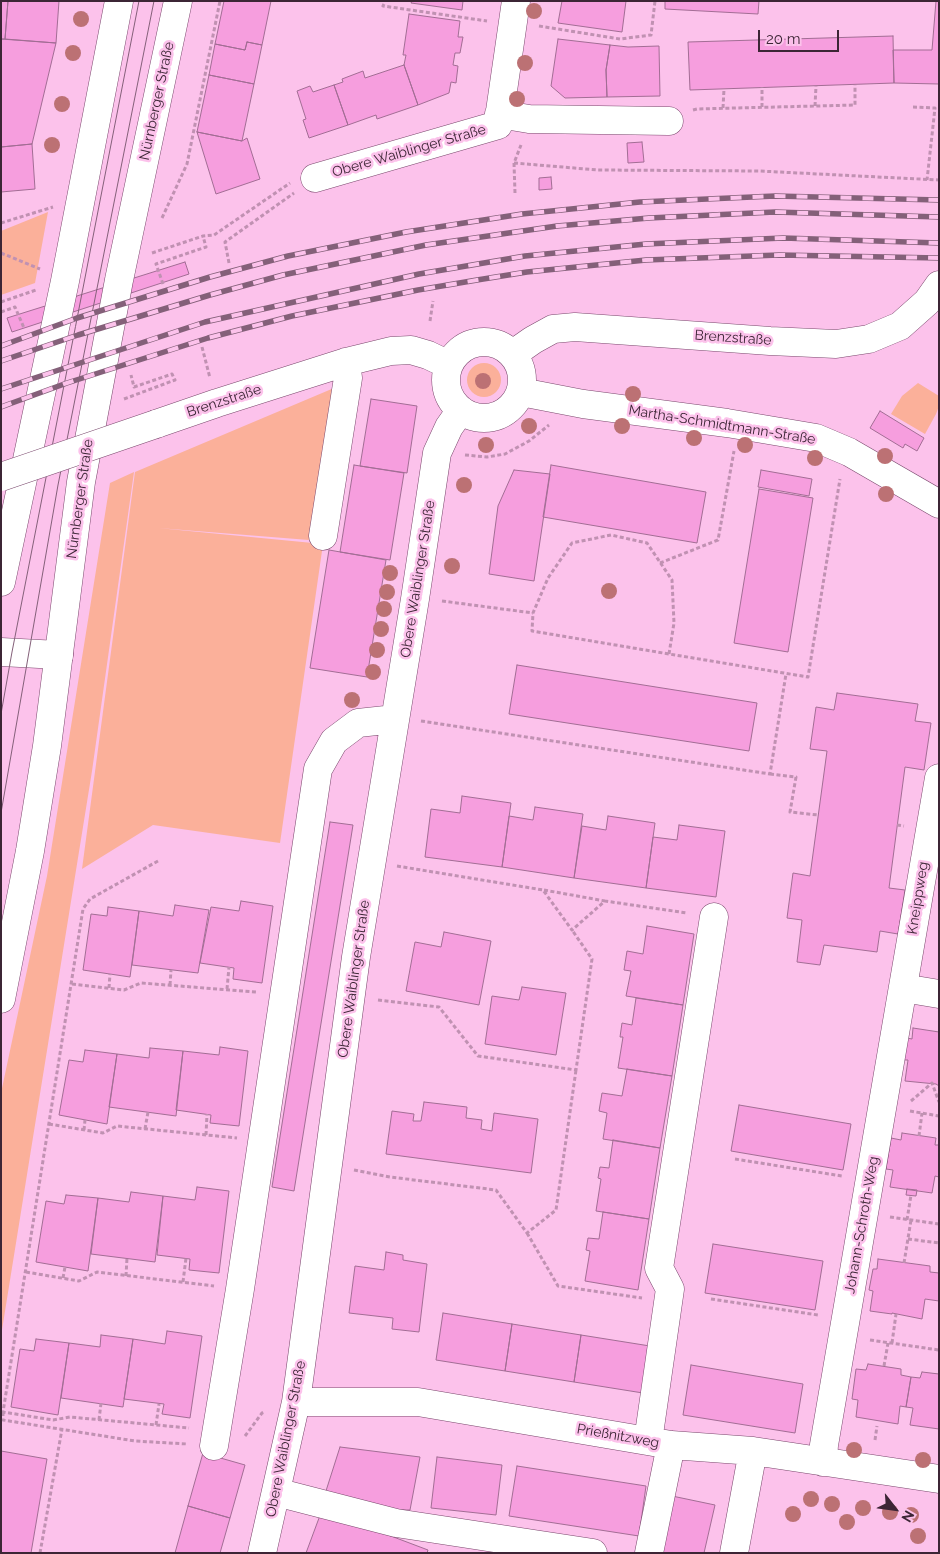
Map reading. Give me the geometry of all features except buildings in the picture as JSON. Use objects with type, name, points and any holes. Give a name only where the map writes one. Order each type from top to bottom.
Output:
[{"type":"street","name":"Nürnberger Straße","points":[[1,999],[41,785],[81,482],[119,280],[178,1]]},
{"type":"street","points":[[1,582],[53,284],[81,203],[117,4]]},
{"type":"street","name":"Obere Waiblinger Straße","points":[[315,178],[498,126],[514,16]]},
{"type":"street","points":[[499,114],[529,119],[669,121]]},
{"type":"street","name":"Brenzstraße","points":[[513,354],[533,340],[553,330],[575,327],[836,344],[869,339],[900,326],[927,302],[939,285]]},
{"type":"street","points":[[480,341],[498,344],[513,354],[519,364],[523,377],[521,392],[509,409],[492,417],[480,418],[462,410],[449,395],[446,381],[449,365],[461,349],[480,341]]},
{"type":"street","name":"Brenzstraße","points":[[1,477],[216,403],[346,362],[391,351],[411,350],[428,355],[449,365]]},
{"type":"street","points":[[323,536],[348,378],[346,362]]},
{"type":"street","name":"Martha-Schmidtmann-Straße","points":[[521,392],[583,404],[727,423],[816,438],[849,452],[939,504]]},
{"type":"street","name":"Obere Waiblinger Straße","points":[[262,1553],[296,1402],[356,957],[403,719],[437,454],[449,427],[462,410]]},
{"type":"street","points":[[1,652],[59,655]]},
{"type":"street","points":[[215,1438],[240,1289],[318,769],[334,741],[358,723],[403,719]]},
{"type":"street","name":"Kneippweg","points":[[903,988],[939,778]]},
{"type":"street","points":[[649,1553],[660,1443],[670,1289],[659,1268],[714,917]]},
{"type":"street","points":[[903,988],[939,994]]},
{"type":"street","name":"Johann-Schroth-Weg","points":[[824,1462],[824,1445],[903,988]]},
{"type":"street","name":"Prießnitzweg","points":[[296,1402],[418,1402],[660,1443],[753,1451],[939,1479]]},
{"type":"street","points":[[734,1553],[753,1451]]},
{"type":"street","points":[[276,1492],[396,1523],[593,1553]]},
{"type":"path","points":[[160,224],[187,164],[220,1]]},
{"type":"path","points":[[384,4],[383,6],[514,16],[620,39],[650,35],[655,1]]},
{"type":"path","points":[[669,121],[697,109],[855,105],[854,85]]},
{"type":"path","points":[[815,106],[816,86]]},
{"type":"path","points":[[762,87],[762,107]]},
{"type":"path","points":[[723,108],[724,89]]},
{"type":"path","points":[[912,106],[937,108],[927,180]]},
{"type":"path","points":[[514,193],[514,163],[598,170],[759,171],[939,180]]},
{"type":"path","points":[[150,247],[149,254],[203,236],[214,235],[302,175],[315,178]]},
{"type":"path","points":[[229,264],[225,242],[315,178]]},
{"type":"path","points":[[1,223],[48,208],[81,203]]},
{"type":"path","points":[[163,284],[156,264],[206,247],[203,236]]},
{"type":"path","points":[[1,252],[53,284]]},
{"type":"path","points":[[1,302],[53,284]]},
{"type":"path","points":[[430,321],[433,301]]},
{"type":"path","points":[[1,312],[15,307],[24,328]]},
{"type":"path","points":[[122,399],[175,380],[172,374],[134,387],[129,370]]},
{"type":"path","points":[[437,454],[452,451],[469,456],[496,456],[511,451],[529,441],[551,422]]},
{"type":"path","points":[[660,562],[718,540],[734,451]]},
{"type":"path","points":[[669,654],[674,624],[672,580],[647,543],[611,535],[572,543],[548,578],[533,613],[532,630],[669,654],[786,674],[808,677],[840,476]]},
{"type":"path","points":[[444,601],[533,613]]},
{"type":"path","points":[[770,774],[786,674]]},
{"type":"path","points":[[403,719],[796,777],[790,812],[818,815]]},
{"type":"path","points":[[158,861],[90,899],[83,909],[2,1420],[135,1441],[215,1438]]},
{"type":"path","points":[[389,864],[605,901],[714,917]]},
{"type":"path","points":[[527,1233],[556,1210],[592,959],[543,890]]},
{"type":"path","points":[[572,930],[605,901]]},
{"type":"path","points":[[227,990],[229,967]]},
{"type":"path","points":[[170,985],[171,970]]},
{"type":"path","points":[[109,988],[110,974]]},
{"type":"path","points":[[72,984],[124,990],[140,983],[284,994]]},
{"type":"path","points":[[369,998],[438,1007],[478,1056],[576,1070]]},
{"type":"path","points":[[908,1105],[932,1083],[939,1102]]},
{"type":"path","points":[[908,1111],[939,1116]]},
{"type":"path","points":[[145,1129],[148,1112]]},
{"type":"path","points":[[919,1136],[922,1113]]},
{"type":"path","points":[[206,1135],[207,1114]]},
{"type":"path","points":[[84,1130],[85,1120]]},
{"type":"path","points":[[49,1124],[103,1134],[117,1126],[262,1141]]},
{"type":"path","points":[[735,1159],[870,1180]]},
{"type":"path","points":[[788,1167],[789,1161]]},
{"type":"path","points":[[353,1170],[390,1177],[496,1190],[527,1233],[558,1286],[669,1302]]},
{"type":"path","points":[[904,1263],[908,1239],[911,1195]]},
{"type":"path","points":[[864,1212],[939,1224]]},
{"type":"path","points":[[908,1239],[939,1243]]},
{"type":"path","points":[[126,1276],[128,1258]]},
{"type":"path","points":[[184,1282],[186,1258]]},
{"type":"path","points":[[63,1278],[65,1267]]},
{"type":"path","points":[[26,1272],[79,1281],[97,1272],[240,1289]]},
{"type":"path","points":[[711,1299],[846,1320]]},
{"type":"path","points":[[763,1307],[764,1302]]},
{"type":"path","points":[[884,1366],[896,1314]]},
{"type":"path","points":[[866,1340],[939,1350]]},
{"type":"path","points":[[99,1420],[100,1403]]},
{"type":"path","points":[[156,1425],[159,1404]]},
{"type":"path","points":[[38,1411],[38,1417]]},
{"type":"path","points":[[2,1415],[38,1417],[53,1420],[70,1418],[156,1425],[215,1438],[228,1447],[241,1442],[262,1413]]},
{"type":"path","points":[[875,1440],[877,1426]]},
{"type":"path","points":[[40,1553],[62,1429]]},
{"type":"shaded area","points":[[48,212],[35,283],[1,295],[1,231]]},
{"type":"shaded area","points":[[484,363],[496,368],[501,380],[496,392],[484,397],[472,392],[467,380],[472,368]]},
{"type":"shaded area","points":[[918,383],[939,396],[939,406],[925,434],[891,414],[902,396]]},
{"type":"shaded area","points":[[334,388],[309,540],[158,528],[323,544],[280,843],[153,825],[82,869],[135,472]]},
{"type":"shaded area","points":[[134,472],[92,771],[1,1336],[1,1093],[47,876],[110,483]]},
{"type":"tram line","points":[[1,714],[139,1]]},
{"type":"tram line","points":[[1,813],[58,485],[154,1]]},
{"type":"railway","points":[[1,346],[77,318],[210,277],[288,256],[406,232],[522,214],[640,202],[775,196],[939,200]]},
{"type":"railway","points":[[1,361],[78,335],[283,275],[426,245],[557,226],[649,218],[775,212],[939,217]]},
{"type":"railway","points":[[1,389],[205,322],[419,274],[525,256],[646,244],[783,238],[939,243]]},
{"type":"railway","points":[[1,407],[67,383],[208,338],[292,316],[418,290],[527,272],[646,260],[779,255],[939,258]]}]
